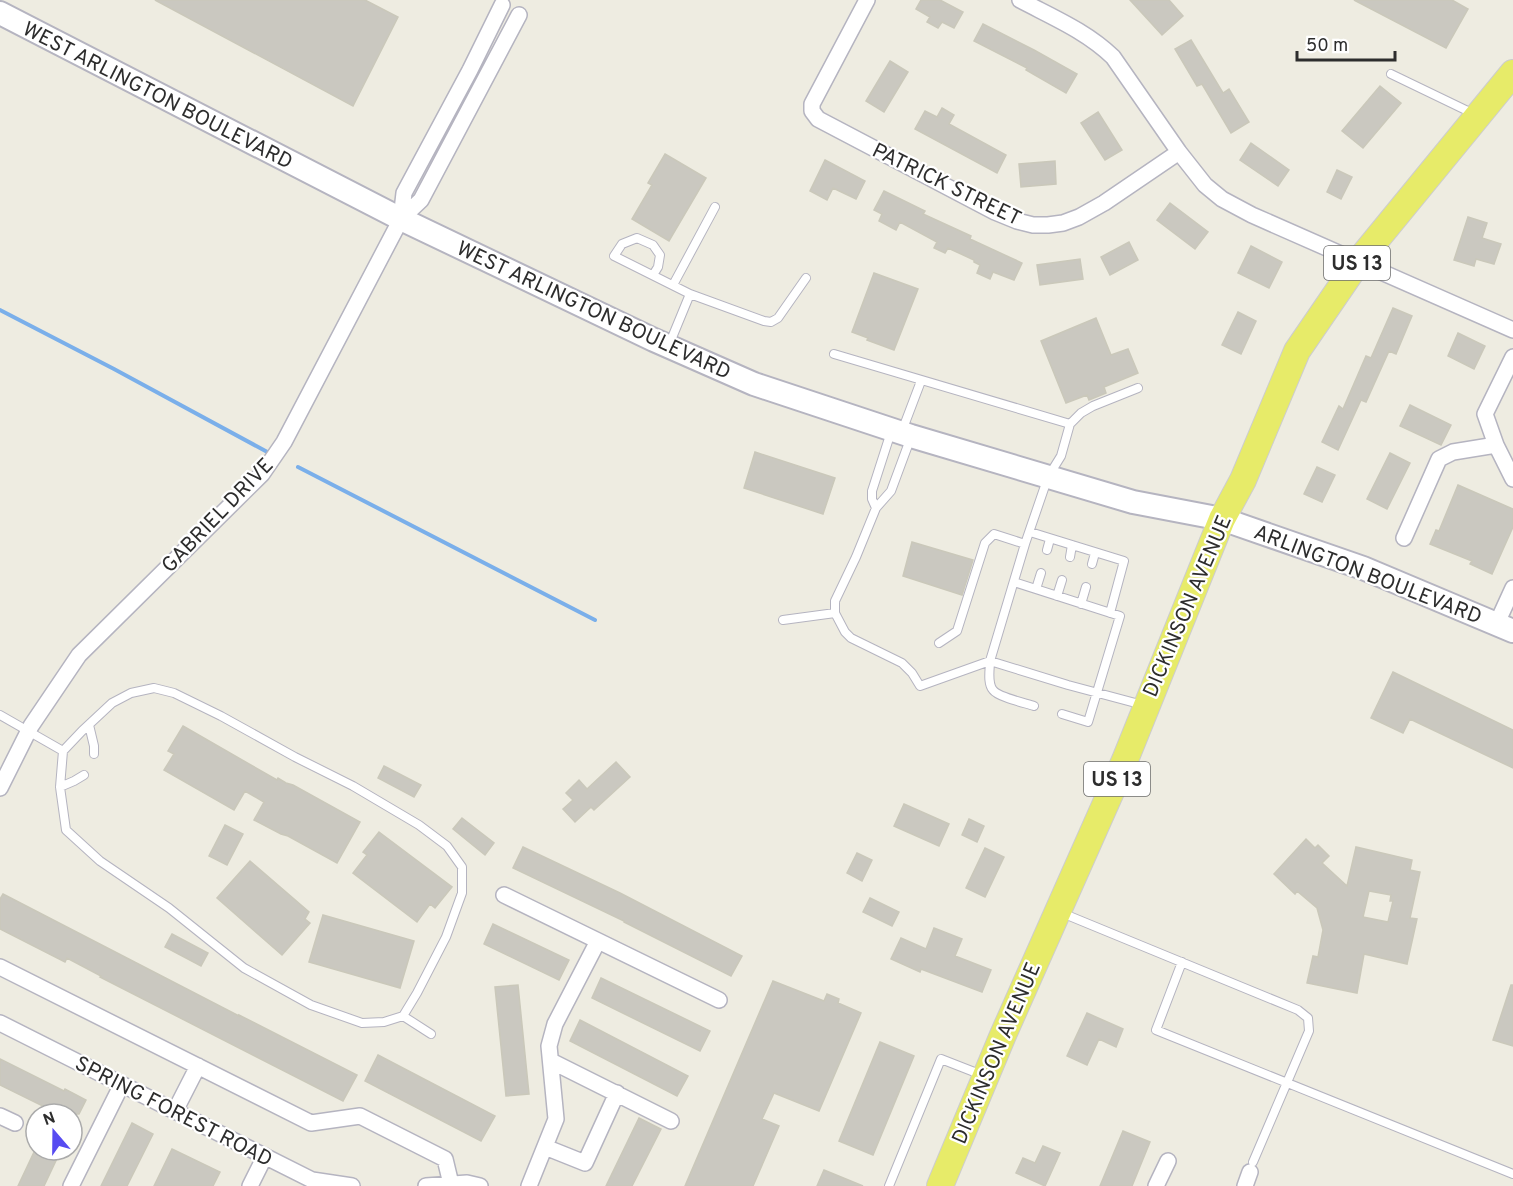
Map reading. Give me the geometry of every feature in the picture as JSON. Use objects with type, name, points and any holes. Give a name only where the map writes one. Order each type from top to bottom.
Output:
[{"type":"main road","name":"WEST ARLINGTON BOULEVARD","points":[[0,13],[401,219],[668,346],[754,384],[902,433],[1133,502],[1222,519]]},
{"type":"main road","name":"DICKINSON AVENUE","points":[[940,1186],[985,1076],[1125,760],[1222,519],[1243,480],[1297,351],[1358,262],[1513,73]]},
{"type":"main road","name":"ARLINGTON BOULEVARD","points":[[1222,519],[1363,568],[1505,627]]},
{"type":"street","name":"PATRICK STREET","points":[[867,0],[812,104],[812,111],[818,119],[995,212],[1034,225],[1063,223],[1104,203],[1179,152]]},
{"type":"street","points":[[1020,0],[1087,35],[1107,51],[1179,152],[1205,185],[1222,199],[1252,215],[1513,330]]},
{"type":"street","points":[[401,219],[404,193],[502,5]]},
{"type":"street","points":[[401,219],[421,200],[519,15]]},
{"type":"street","name":"GABRIEL DRIVE","points":[[0,788],[28,732],[79,655],[262,474],[284,442],[401,219]]},
{"type":"street","points":[[1513,357],[1485,414],[1496,445],[1513,479]]},
{"type":"street","points":[[1404,538],[1439,459],[1454,452],[1496,445]]},
{"type":"street","points":[[1505,627],[1513,588]]},
{"type":"street","points":[[504,895],[719,1000]]},
{"type":"street","points":[[529,1186],[556,1119],[549,1046],[555,1024],[598,941]]},
{"type":"street","points":[[0,967],[311,1123],[360,1116],[445,1159],[451,1184]]},
{"type":"street","name":"SPRING FOREST ROAD","points":[[0,1023],[312,1180],[352,1186]]},
{"type":"street","points":[[551,1061],[671,1121]]},
{"type":"street","points":[[175,1110],[198,1066]]},
{"type":"street","points":[[71,1186],[122,1084]]},
{"type":"street","points":[[545,1147],[585,1163],[617,1093]]},
{"type":"street","points":[[0,1116],[15,1123]]},
{"type":"street","points":[[250,1186],[265,1156]]},
{"type":"street","points":[[1156,1186],[1168,1161]]},
{"type":"street","points":[[426,1186],[467,1183],[480,1186]]},
{"type":"lane","points":[[1391,74],[1478,116]]},
{"type":"lane","points":[[672,285],[715,207]]},
{"type":"lane","points":[[653,275],[658,267],[660,255],[653,245],[637,238],[622,244],[614,255],[690,294],[771,322],[778,318],[806,278]]},
{"type":"lane","points":[[668,346],[690,294]]},
{"type":"lane","points":[[834,354],[1070,424]]},
{"type":"lane","points":[[876,508],[872,500],[872,491],[902,433],[921,381]]},
{"type":"lane","points":[[1034,706],[1000,694],[993,690],[990,681],[990,661],[1025,544],[1048,477],[1061,456],[1070,424],[1093,406],[1138,388]]},
{"type":"lane","points":[[902,433],[891,491],[876,508],[838,594],[835,614],[845,632],[851,638],[902,663],[920,686],[990,661],[1146,706]]},
{"type":"lane","points":[[1030,532],[1124,561],[1110,613]]},
{"type":"lane","points":[[939,643],[957,631],[985,543],[994,534],[1025,544]]},
{"type":"lane","points":[[1047,550],[1050,539]]},
{"type":"lane","points":[[1070,557],[1072,545]]},
{"type":"lane","points":[[1092,564],[1095,552]]},
{"type":"lane","points":[[1036,589],[1041,573]]},
{"type":"lane","points":[[1057,596],[1062,580]]},
{"type":"lane","points":[[1014,582],[1120,616],[1088,722],[1062,714]]},
{"type":"lane","points":[[1081,604],[1086,587]]},
{"type":"lane","points":[[783,620],[835,614]]},
{"type":"lane","points":[[154,688],[174,693],[221,716],[353,786],[419,825],[447,846],[462,867],[462,893],[446,937],[403,1016],[384,1022],[362,1023],[311,1005],[244,968],[169,908],[100,861],[66,830],[60,788],[63,751],[112,703],[131,693],[154,688]]},
{"type":"lane","points":[[0,716],[63,751]]},
{"type":"lane","points":[[89,725],[94,754]]},
{"type":"lane","points":[[60,788],[84,775]]},
{"type":"lane","points":[[1058,911],[1298,1010],[1308,1018],[1309,1031],[1249,1173]]},
{"type":"lane","points":[[1182,962],[1156,1030],[1513,1174]]},
{"type":"lane","points":[[403,1016],[431,1034]]},
{"type":"lane","points":[[889,1186],[941,1059],[985,1076]]},
{"type":"building","points":[[155,0],[365,0],[398,17],[353,106]]},
{"type":"building","points":[[921,0],[940,0],[963,12],[954,28],[942,22],[938,28],[927,22],[930,17],[916,9]]},
{"type":"building","points":[[1130,0],[1169,0],[1183,16],[1162,35]]},
{"type":"building","points":[[1354,0],[1452,0],[1468,9],[1446,48]]},
{"type":"building","points":[[983,24],[1077,74],[1066,93],[1026,70],[1027,68],[974,41]]},
{"type":"building","points":[[1191,40],[1223,93],[1229,89],[1249,122],[1231,133],[1202,84],[1197,86],[1175,49]]},
{"type":"building","points":[[890,61],[908,72],[884,112],[866,101]]},
{"type":"building","points":[[1380,86],[1401,103],[1363,148],[1342,131]]},
{"type":"building","points":[[942,108],[954,115],[949,124],[1006,155],[997,173],[915,129],[925,111],[937,117]]},
{"type":"building","points":[[1098,112],[1122,150],[1105,160],[1081,123]]},
{"type":"building","points":[[1251,143],[1289,170],[1278,186],[1240,160]]},
{"type":"building","points":[[665,154],[706,178],[669,241],[632,219],[652,185],[648,183]]},
{"type":"building","points":[[825,160],[865,181],[856,199],[833,188],[827,200],[810,191]]},
{"type":"building","points":[[1055,161],[1056,184],[1021,187],[1019,164]]},
{"type":"building","points":[[1337,170],[1352,177],[1341,199],[1327,192]]},
{"type":"building","points":[[884,191],[925,211],[923,214],[971,236],[970,239],[1022,263],[1014,280],[993,272],[990,279],[977,273],[980,265],[974,260],[948,248],[945,253],[934,248],[937,242],[900,222],[896,230],[879,221],[882,214],[874,210]]},
{"type":"building","points":[[1170,203],[1208,232],[1195,249],[1157,220]]},
{"type":"building","points":[[1468,217],[1487,223],[1482,238],[1501,244],[1494,264],[1476,259],[1474,266],[1454,260]]},
{"type":"building","points":[[1129,242],[1138,260],[1110,275],[1101,257]]},
{"type":"building","points":[[1251,246],[1282,262],[1269,288],[1238,273]]},
{"type":"building","points":[[1080,259],[1083,279],[1040,285],[1037,265]]},
{"type":"building","points":[[874,273],[918,289],[894,350],[852,332]]},
{"type":"building","points":[[1393,308],[1412,316],[1396,354],[1389,351],[1366,402],[1361,400],[1338,450],[1322,442],[1339,406],[1343,409],[1366,356],[1371,358]]},
{"type":"building","points":[[1238,312],[1256,321],[1241,354],[1222,345]]},
{"type":"building","points":[[1096,318],[1111,355],[1128,349],[1138,373],[1104,387],[1106,393],[1089,400],[1087,395],[1066,403],[1041,341]]},
{"type":"building","points":[[1458,333],[1485,346],[1474,369],[1448,356]]},
{"type":"building","points":[[1410,405],[1451,425],[1441,445],[1400,426]]},
{"type":"building","points":[[755,452],[835,478],[823,514],[744,488]]},
{"type":"building","points":[[1390,453],[1410,463],[1387,509],[1367,499]]},
{"type":"building","points":[[1317,467],[1335,475],[1322,502],[1304,494]]},
{"type":"building","points":[[1458,485],[1513,509],[1513,527],[1492,574],[1470,564],[1472,561],[1430,544],[1436,530],[1439,531]]},
{"type":"building","points":[[912,542],[973,560],[962,595],[903,576]]},
{"type":"building","points":[[1393,672],[1513,730],[1513,768],[1410,719],[1403,733],[1371,718]]},
{"type":"building","points":[[183,726],[277,780],[278,778],[293,785],[360,822],[337,863],[254,820],[264,802],[245,791],[234,810],[164,770],[174,754],[168,751]]},
{"type":"building","points":[[616,762],[630,777],[594,810],[591,807],[575,822],[563,809],[573,800],[566,793],[579,780],[587,789]]},
{"type":"building","points":[[384,766],[421,785],[414,797],[378,778]]},
{"type":"building","points":[[904,804],[949,824],[939,846],[894,826]]},
{"type":"building","points":[[462,818],[494,843],[485,855],[453,829]]},
{"type":"building","points":[[969,819],[984,826],[977,842],[962,835]]},
{"type":"building","points":[[225,825],[243,834],[227,865],[209,856]]},
{"type":"building","points":[[379,832],[452,887],[435,908],[430,904],[417,922],[353,873],[367,855],[363,852]]},
{"type":"building","points":[[1306,839],[1315,848],[1318,845],[1329,856],[1322,863],[1347,886],[1356,847],[1412,860],[1410,870],[1420,872],[1410,918],[1417,919],[1407,964],[1364,954],[1357,993],[1307,983],[1313,956],[1318,957],[1323,930],[1317,908],[1297,891],[1295,894],[1274,874]],"holes":[[[1369,891],[1391,895],[1390,901],[1393,901],[1388,922],[1363,917]]]},
{"type":"building","points":[[523,847],[620,893],[742,956],[731,976],[513,868]]},
{"type":"building","points":[[985,848],[1004,857],[985,897],[966,888]]},
{"type":"building","points":[[857,853],[872,860],[862,881],[847,873]]},
{"type":"building","points":[[250,861],[309,912],[305,919],[310,923],[282,955],[217,898]]},
{"type":"building","points":[[3,894],[357,1075],[343,1101],[67,958],[65,962],[0,929],[0,899]]},
{"type":"building","points":[[870,898],[899,912],[892,926],[863,912]]},
{"type":"building","points":[[323,915],[414,941],[400,988],[309,962]]},
{"type":"building","points":[[493,924],[569,960],[559,980],[484,944]]},
{"type":"building","points":[[934,928],[962,939],[955,956],[991,970],[982,992],[921,969],[920,972],[891,959],[901,938],[926,949]]},
{"type":"building","points":[[172,934],[208,953],[201,966],[165,947]]},
{"type":"building","points":[[601,978],[710,1031],[700,1051],[592,998]]},
{"type":"building","points":[[773,981],[824,1001],[827,994],[839,999],[838,1003],[861,1013],[819,1111],[774,1093],[762,1119],[779,1126],[753,1186],[685,1186]]},
{"type":"building","points":[[518,985],[529,1094],[506,1096],[495,987]]},
{"type":"building","points":[[1511,985],[1513,985],[1513,1046],[1493,1040]]},
{"type":"building","points":[[1087,1013],[1123,1029],[1116,1047],[1099,1039],[1087,1065],[1067,1056]]},
{"type":"building","points":[[580,1020],[688,1076],[677,1096],[570,1041]]},
{"type":"building","points":[[880,1042],[914,1056],[873,1155],[839,1141]]},
{"type":"building","points":[[378,1055],[495,1116],[481,1141],[365,1081]]},
{"type":"building","points":[[0,1059],[86,1100],[84,1104],[84,1102],[35,1102],[0,1085]]},
{"type":"building","points":[[639,1118],[661,1129],[632,1186],[606,1186]]},
{"type":"building","points":[[132,1123],[153,1134],[127,1186],[101,1186]]},
{"type":"building","points":[[1123,1131],[1150,1142],[1132,1186],[1100,1186]]},
{"type":"building","points":[[1043,1146],[1060,1153],[1045,1186],[1016,1173],[1023,1158],[1035,1163]]},
{"type":"building","points":[[172,1149],[220,1172],[213,1186],[154,1186]]},
{"type":"building","points":[[29,1162],[55,1162],[44,1186],[18,1186]]},
{"type":"building","points":[[824,1170],[863,1186],[817,1186]]},
{"type":"waterway","points":[[0,310],[271,454]]},
{"type":"waterway","points":[[298,467],[595,620]]}]
